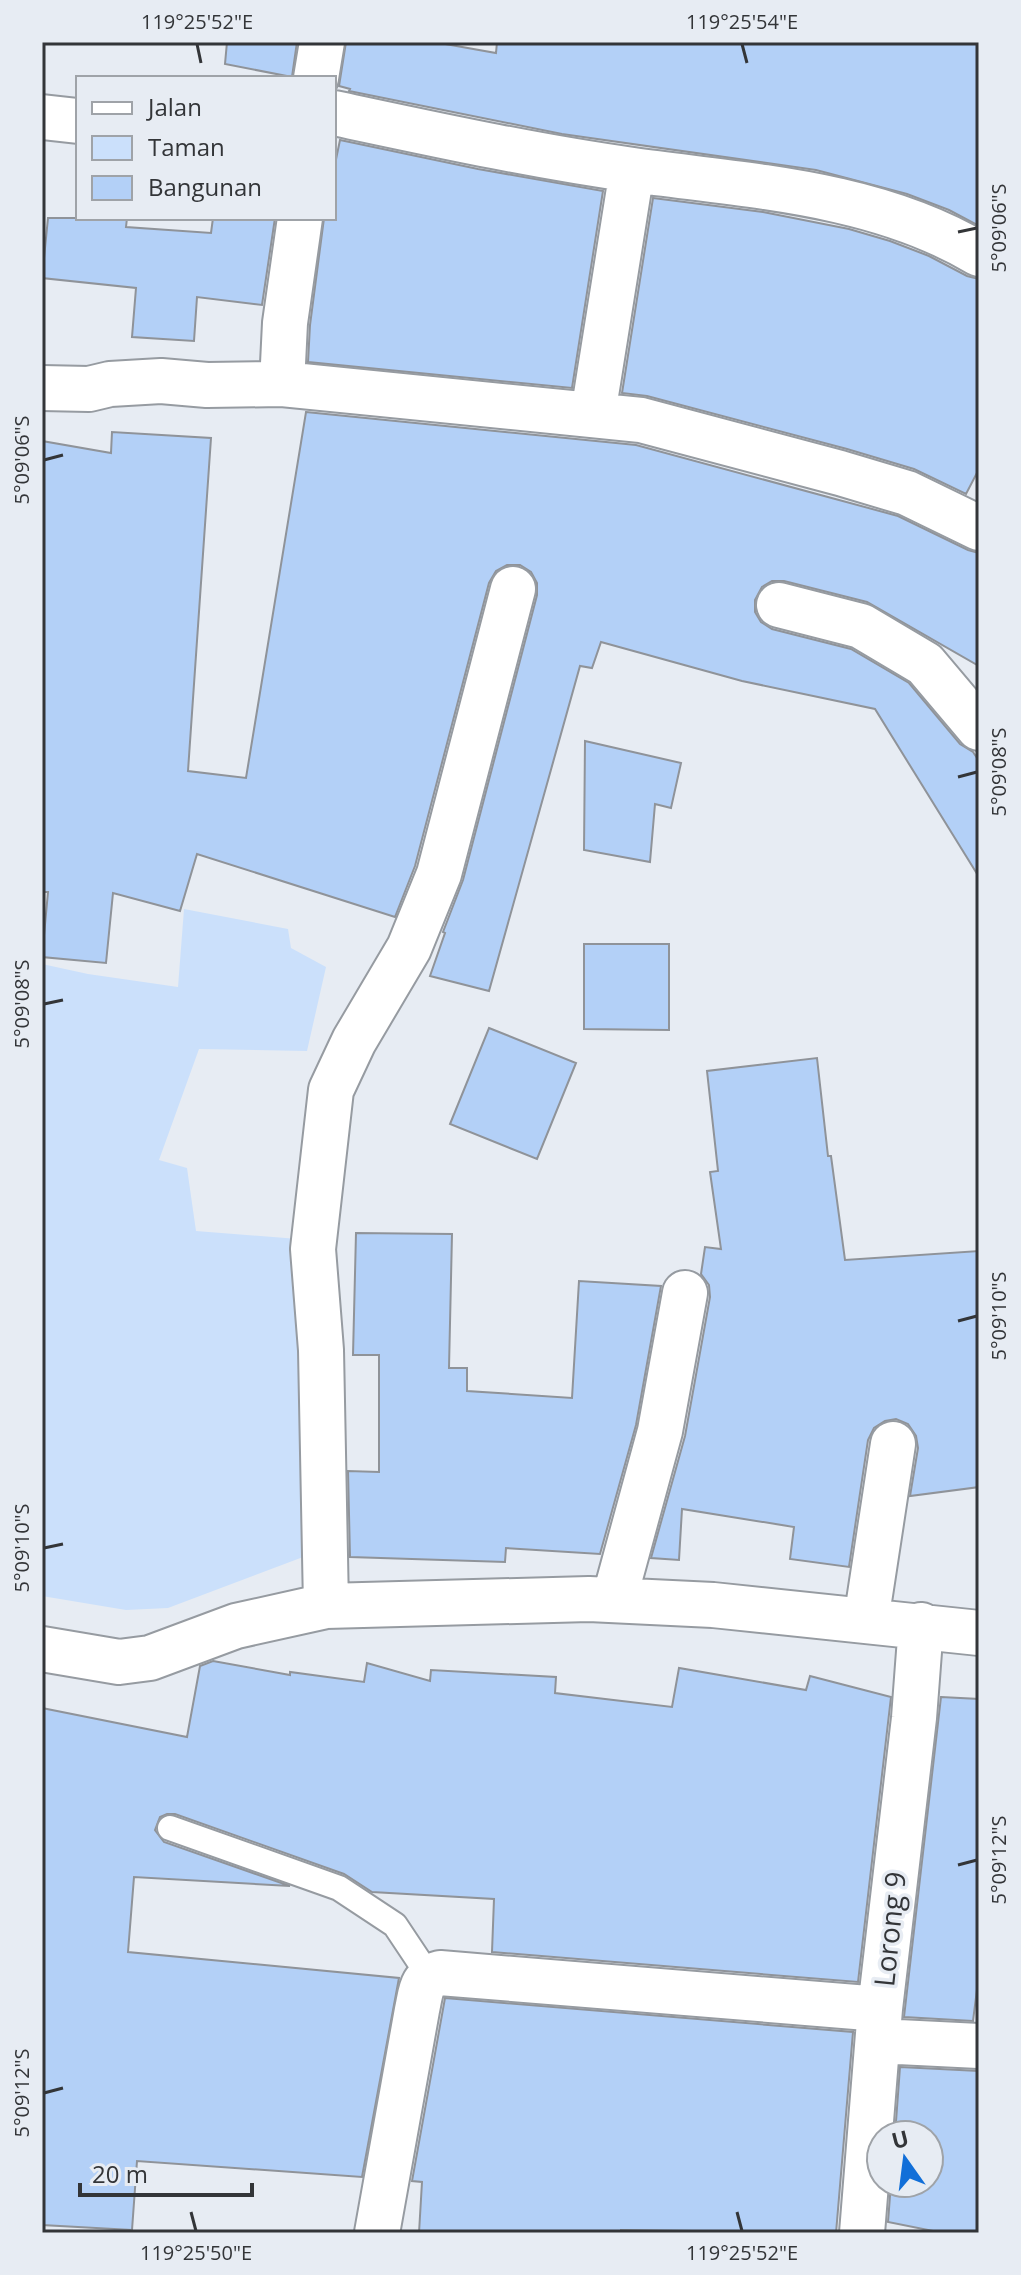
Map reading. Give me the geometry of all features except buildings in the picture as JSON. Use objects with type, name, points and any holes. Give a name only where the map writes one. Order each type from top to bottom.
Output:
[{"type":"street","points":[[316,76],[322,42]]},
{"type":"street","points":[[336,113],[465,141],[632,170],[730,181],[848,203],[914,223],[979,254]]},
{"type":"street","points":[[42,117],[76,121]]},
{"type":"street","points":[[593,414],[632,170]]},
{"type":"street","points":[[282,384],[285,323],[300,220]]},
{"type":"street","points":[[42,388],[89,389],[110,384],[161,381],[207,385],[282,384],[327,391],[641,420],[907,493],[979,528]]},
{"type":"street","points":[[326,1606],[321,1350],[313,1249],[331,1090],[354,1041],[409,948],[439,874],[513,589]]},
{"type":"street","points":[[779,605],[861,626],[925,664],[979,728]]},
{"type":"street","points":[[614,1600],[660,1431],[685,1293]]},
{"type":"street","points":[[866,1621],[893,1444]]},
{"type":"street","points":[[42,1649],[119,1662],[150,1658],[236,1626],[326,1606],[614,1600],[713,1605],[979,1633]]},
{"type":"street","name":"Lorong 9","points":[[862,2233],[879,2025],[914,1718],[921,1625]]},
{"type":"street","points":[[377,2233],[417,2010],[423,1983],[429,1976],[440,1973],[531,1980],[879,2025],[979,2046]]},
{"type":"lane","points":[[170,1828],[339,1888],[395,1925],[429,1976]]},
{"type":"green space","points":[[184,909],[288,929],[291,948],[326,967],[307,1051],[199,1049],[159,1160],[187,1168],[196,1231],[311,1240],[319,1551],[168,1608],[126,1610],[42,1596],[42,964],[178,987]]}]
